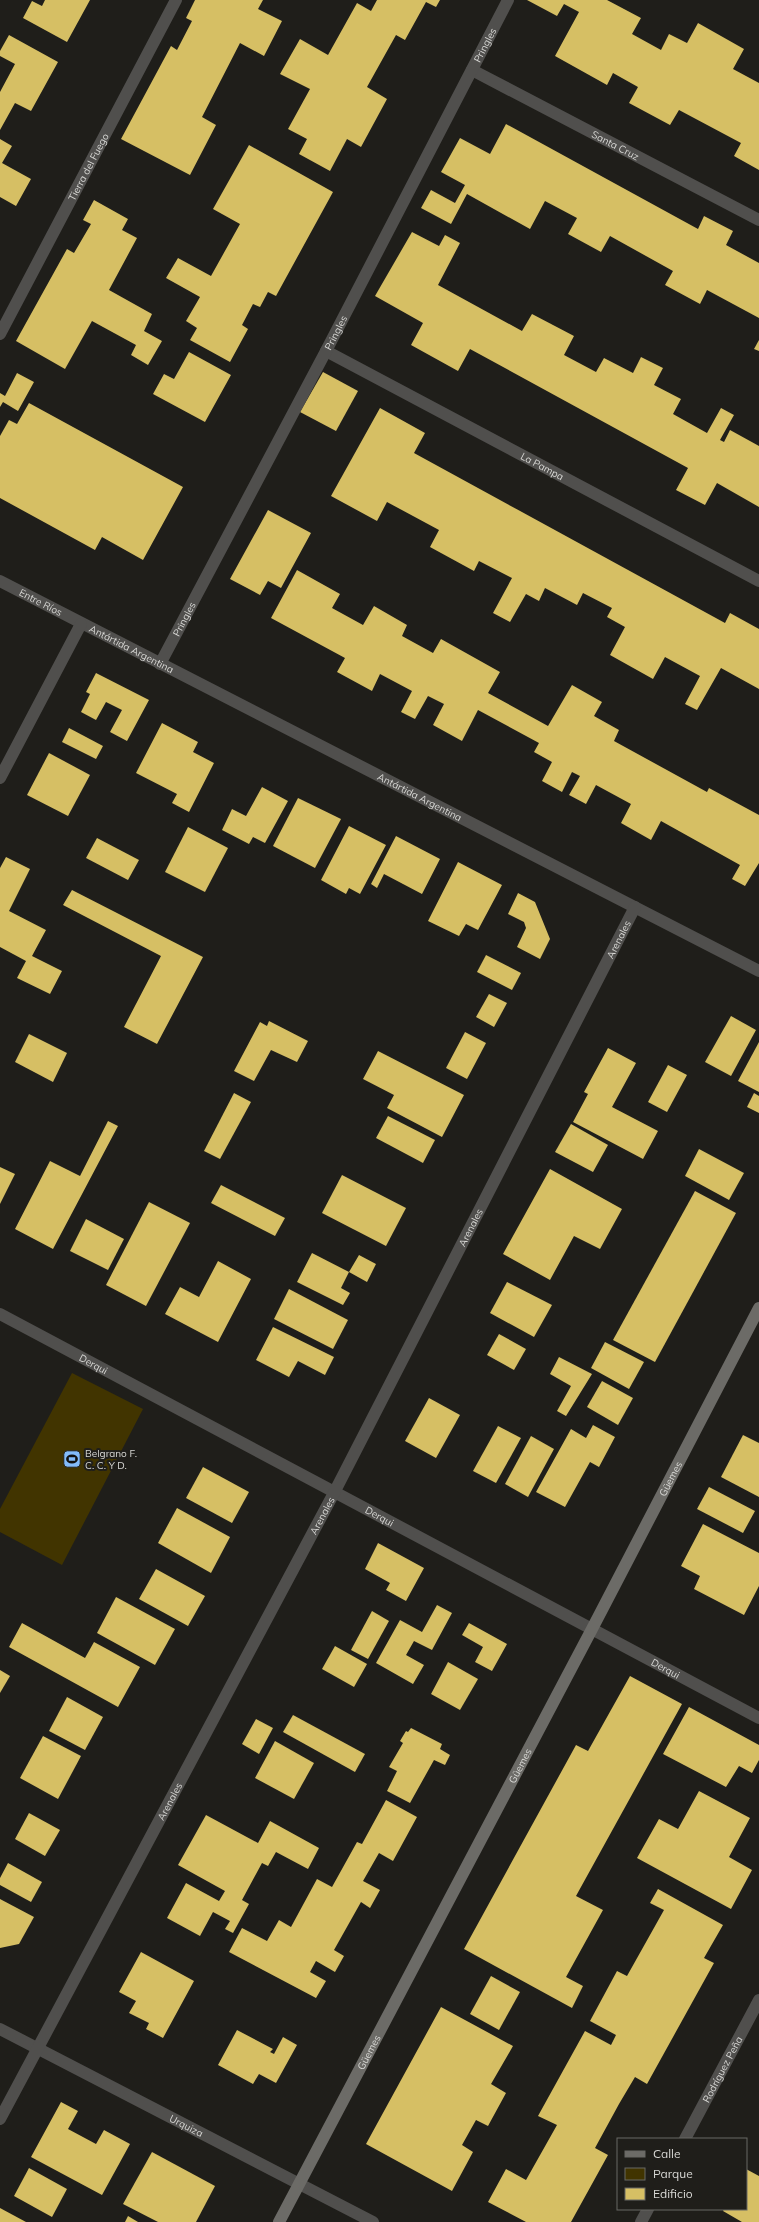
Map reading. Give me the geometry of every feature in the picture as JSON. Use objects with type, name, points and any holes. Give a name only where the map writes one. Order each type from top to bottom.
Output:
[{"type":"street","name":"Tierra del Fuego","points":[[0,334],[176,0]]},
{"type":"street","name":"Pringles","points":[[160,664],[326,351],[508,0]]},
{"type":"street","name":"Santa Cruz","points":[[472,70],[759,220]]},
{"type":"street","name":"La Pampa","points":[[326,351],[759,581]]},
{"type":"street","name":"Entre Ríos","points":[[0,581],[81,624]]},
{"type":"street","name":"Antártida Argentina","points":[[81,624],[759,971]]},
{"type":"street","points":[[0,778],[81,624]]},
{"type":"street","name":"Arenales","points":[[0,2119],[335,1491],[635,907]]},
{"type":"street","name":"Güemes","points":[[278,2222],[592,1629],[759,1308]]},
{"type":"street","name":"Derqui","points":[[0,1314],[759,1718]]},
{"type":"street","name":"Rodríguez Peña","points":[[686,2138],[759,2000]]},
{"type":"street","name":"Urquiza","points":[[0,2029],[373,2222]]},
{"type":"street","points":[[641,2222],[647,2210]]},
{"type":"green space","name":"Belgrano F. C. C. Y D.","points":[[72,1373],[143,1409],[62,1565],[0,1532],[0,1509]]},
{"type":"building","points":[[45,0],[90,0],[67,42],[23,18],[32,1],[42,6]]},
{"type":"building","points":[[195,0],[263,0],[258,9],[282,21],[264,56],[240,43],[202,117],[216,125],[190,175],[121,139],[171,46],[177,50],[192,21],[186,18]]},
{"type":"building","points":[[377,0],[440,0],[436,7],[426,2],[405,40],[396,35],[367,87],[387,99],[361,147],[347,139],[330,171],[299,154],[307,139],[288,129],[310,89],[280,74],[300,39],[328,55],[357,3],[371,11]]},
{"type":"building","points":[[527,0],[607,0],[641,18],[632,34],[661,50],[669,34],[687,43],[698,23],[744,49],[733,69],[759,83],[759,170],[734,156],[741,143],[679,110],[670,125],[629,103],[638,87],[613,73],[607,85],[555,56],[579,12],[564,4],[557,16]]},
{"type":"building","points":[[9,35],[58,62],[31,111],[15,103],[0,130],[0,92],[15,64],[0,56],[0,51]]},
{"type":"building","points":[[506,124],[698,229],[704,216],[733,231],[726,245],[759,263],[759,318],[707,290],[700,304],[665,285],[673,271],[610,236],[601,252],[568,234],[577,218],[545,201],[530,229],[467,194],[451,224],[421,208],[431,190],[455,203],[465,185],[441,172],[460,138],[490,154]]},
{"type":"building","points":[[0,139],[12,146],[2,163],[31,179],[16,206],[0,197]]},
{"type":"building","points":[[249,145],[333,192],[276,296],[268,292],[260,307],[253,304],[242,325],[248,329],[230,362],[190,340],[197,328],[186,321],[200,297],[166,278],[178,258],[211,276],[240,224],[213,209]]},
{"type":"building","points":[[94,200],[128,219],[122,230],[137,238],[109,290],[152,314],[144,331],[162,341],[148,365],[131,355],[136,345],[92,321],[65,369],[16,341],[67,249],[74,253],[91,224],[83,220]]},
{"type":"building","points":[[412,232],[439,246],[445,235],[460,243],[438,285],[522,331],[532,314],[574,336],[564,355],[596,372],[604,358],[633,373],[641,357],[663,368],[654,385],[681,399],[673,414],[707,433],[721,408],[734,415],[720,440],[724,442],[730,430],[759,446],[759,507],[717,483],[705,505],[676,490],[688,468],[470,349],[458,371],[411,345],[423,323],[375,296]]},
{"type":"building","points":[[759,340],[759,351],[754,349]]},
{"type":"building","points":[[189,352],[231,375],[205,422],[153,394],[164,374],[174,379]]},
{"type":"building","points":[[323,372],[358,391],[336,431],[300,412]]},
{"type":"building","points":[[17,373],[34,382],[18,411],[3,402],[0,407],[0,393],[5,396]]},
{"type":"building","points":[[29,403],[183,487],[143,560],[102,537],[95,550],[0,498],[0,436],[9,420],[17,424]]},
{"type":"building","points":[[380,408],[425,433],[414,453],[725,623],[730,613],[759,629],[759,689],[721,668],[697,710],[685,704],[700,676],[665,657],[653,679],[610,655],[625,627],[607,617],[612,608],[583,593],[577,605],[545,588],[539,601],[526,594],[510,622],[493,613],[512,578],[479,561],[474,571],[430,547],[439,530],[387,502],[377,521],[331,496]]},
{"type":"building","points":[[268,510],[311,533],[281,588],[268,581],[260,595],[230,579]]},
{"type":"building","points":[[297,570],[340,594],[332,608],[363,625],[374,606],[407,625],[402,636],[433,653],[441,639],[500,672],[488,693],[548,726],[572,685],[602,702],[594,716],[619,730],[614,741],[707,792],[709,788],[759,815],[759,863],[745,886],[732,879],[740,865],[661,821],[651,840],[621,823],[631,804],[596,785],[586,804],[569,795],[580,776],[572,772],[562,792],[542,781],[552,762],[534,752],[539,743],[478,710],[462,741],[433,725],[444,704],[428,696],[415,719],[401,712],[412,691],[380,674],[372,691],[337,672],[345,658],[271,618]]},
{"type":"building","points":[[96,673],[149,700],[127,741],[110,732],[122,710],[106,702],[96,720],[81,712],[90,694],[86,692]]},
{"type":"building","points":[[162,723],[198,742],[193,752],[214,763],[189,812],[172,803],[177,794],[136,773]]},
{"type":"building","points":[[69,728],[103,746],[96,759],[62,742]]},
{"type":"building","points":[[49,753],[90,775],[68,816],[27,795]]},
{"type":"building","points":[[262,787],[288,801],[265,843],[253,837],[249,844],[222,830],[232,809],[246,816]]},
{"type":"building","points":[[298,798],[341,819],[315,868],[273,846]]},
{"type":"building","points":[[349,826],[386,845],[360,894],[349,888],[346,894],[321,880]]},
{"type":"building","points":[[188,827],[228,848],[205,892],[165,872]]},
{"type":"building","points":[[396,836],[440,859],[422,894],[384,874],[377,888],[371,884]]},
{"type":"building","points":[[97,838],[139,860],[128,880],[86,858]]},
{"type":"building","points":[[6,857],[30,869],[9,911],[46,930],[32,956],[62,971],[50,994],[17,978],[26,961],[0,947],[0,868]]},
{"type":"building","points":[[458,862],[502,885],[478,930],[466,924],[459,936],[428,921]]},
{"type":"building","points":[[72,890],[203,957],[157,1044],[124,1027],[161,956],[63,905]]},
{"type":"building","points":[[518,893],[535,902],[550,939],[540,959],[517,947],[526,928],[524,922],[508,914]]},
{"type":"building","points":[[486,955],[521,973],[512,990],[477,972]]},
{"type":"building","points":[[489,994],[507,1003],[494,1027],[476,1017]]},
{"type":"building","points":[[731,1016],[756,1030],[731,1076],[705,1062]]},
{"type":"building","points":[[269,1021],[308,1041],[297,1062],[271,1050],[254,1081],[234,1071],[260,1022],[267,1026]]},
{"type":"building","points":[[465,1032],[486,1043],[467,1079],[446,1068]]},
{"type":"building","points":[[29,1034],[67,1053],[53,1082],[15,1062]]},
{"type":"building","points":[[759,1042],[759,1092],[738,1081]]},
{"type":"building","points":[[608,1048],[636,1063],[612,1107],[658,1131],[643,1159],[573,1122],[588,1094],[584,1092]]},
{"type":"building","points":[[378,1051],[464,1095],[442,1137],[387,1108],[394,1095],[363,1079]]},
{"type":"building","points":[[668,1065],[687,1075],[667,1112],[648,1102]]},
{"type":"building","points":[[234,1093],[251,1102],[220,1159],[204,1151]]},
{"type":"building","points":[[754,1093],[759,1096],[759,1113],[747,1107]]},
{"type":"building","points":[[388,1116],[435,1140],[423,1163],[376,1138]]},
{"type":"building","points":[[108,1121],[118,1126],[53,1249],[15,1229],[50,1161],[80,1176]]},
{"type":"building","points":[[571,1124],[608,1145],[593,1172],[555,1152]]},
{"type":"building","points":[[699,1149],[744,1173],[729,1200],[685,1176]]},
{"type":"building","points":[[0,1167],[15,1174],[0,1204]]},
{"type":"building","points":[[550,1169],[622,1209],[600,1249],[574,1236],[550,1280],[503,1254]]},
{"type":"building","points":[[342,1175],[406,1208],[386,1246],[322,1213]]},
{"type":"building","points":[[221,1185],[285,1218],[275,1236],[211,1203]]},
{"type":"building","points":[[695,1191],[736,1213],[655,1362],[613,1340]]},
{"type":"building","points":[[149,1202],[190,1223],[146,1306],[106,1285]]},
{"type":"building","points":[[86,1219],[124,1239],[108,1270],[70,1251]]},
{"type":"building","points":[[312,1253],[349,1272],[341,1288],[350,1293],[343,1305],[297,1282]]},
{"type":"building","points":[[359,1255],[376,1264],[367,1282],[349,1272]]},
{"type":"building","points":[[218,1261],[251,1279],[218,1342],[165,1314],[180,1287],[199,1297]]},
{"type":"building","points":[[507,1282],[552,1305],[534,1337],[490,1313]]},
{"type":"building","points":[[289,1289],[348,1320],[333,1349],[274,1319]]},
{"type":"building","points":[[273,1327],[334,1357],[325,1375],[298,1361],[289,1377],[256,1360]]},
{"type":"building","points":[[499,1334],[526,1349],[514,1370],[487,1355]]},
{"type":"building","points":[[605,1342],[644,1362],[629,1389],[591,1368]]},
{"type":"building","points":[[559,1357],[592,1374],[566,1416],[557,1411],[571,1386],[550,1374]]},
{"type":"building","points":[[602,1381],[633,1398],[618,1425],[587,1407]]},
{"type":"building","points":[[429,1398],[460,1415],[436,1458],[405,1441]]},
{"type":"building","points":[[593,1425],[615,1437],[599,1467],[590,1462],[565,1507],[536,1492],[571,1429],[586,1438]]},
{"type":"building","points":[[498,1426],[521,1438],[496,1483],[473,1471]]},
{"type":"building","points":[[743,1435],[759,1443],[759,1497],[721,1477]]},
{"type":"building","points":[[531,1436],[554,1449],[528,1497],[505,1484]]},
{"type":"building","points":[[203,1467],[249,1492],[232,1523],[186,1498]]},
{"type":"building","points":[[709,1487],[755,1511],[743,1533],[697,1509]]},
{"type":"building","points":[[177,1508],[230,1537],[211,1573],[158,1543]]},
{"type":"building","points":[[703,1524],[759,1553],[759,1586],[744,1615],[694,1589],[700,1576],[681,1566]]},
{"type":"building","points":[[378,1543],[424,1568],[406,1601],[386,1590],[390,1583],[365,1569]]},
{"type":"building","points":[[156,1569],[205,1596],[188,1626],[139,1599]]},
{"type":"building","points":[[116,1597],[175,1629],[155,1665],[97,1633]]},
{"type":"building","points":[[437,1605],[452,1613],[432,1650],[414,1641],[406,1655],[424,1665],[413,1684],[376,1663],[400,1620],[422,1632]]},
{"type":"building","points":[[372,1611],[389,1621],[368,1659],[351,1650]]},
{"type":"building","points":[[22,1623],[85,1658],[94,1642],[140,1667],[118,1707],[9,1647]]},
{"type":"building","points":[[469,1623],[507,1644],[492,1671],[475,1662],[483,1647],[462,1635]]},
{"type":"building","points":[[335,1646],[367,1664],[354,1687],[322,1669]]},
{"type":"building","points":[[448,1662],[478,1679],[460,1710],[431,1694]]},
{"type":"building","points":[[0,1670],[10,1676],[0,1693]]},
{"type":"building","points":[[630,1676],[682,1704],[576,1896],[603,1910],[566,1977],[583,1986],[572,2008],[464,1949],[576,1745],[588,1751]]},
{"type":"building","points":[[67,1697],[103,1717],[85,1750],[49,1731]]},
{"type":"building","points":[[689,1707],[759,1745],[759,1760],[752,1773],[739,1766],[726,1787],[663,1754]]},
{"type":"building","points":[[293,1715],[365,1754],[355,1772],[283,1732]]},
{"type":"building","points":[[256,1719],[273,1728],[259,1754],[242,1744]]},
{"type":"building","points":[[411,1728],[442,1744],[440,1749],[450,1755],[445,1765],[434,1760],[410,1803],[387,1791],[397,1771],[389,1767],[403,1743],[400,1741],[406,1731],[408,1732]]},
{"type":"building","points":[[43,1736],[81,1756],[58,1799],[20,1778]]},
{"type":"building","points":[[275,1741],[314,1763],[294,1799],[255,1778]]},
{"type":"building","points":[[699,1791],[750,1818],[729,1857],[752,1870],[731,1909],[637,1858],[659,1819],[678,1829]]},
{"type":"building","points":[[386,1800],[417,1817],[393,1861],[379,1853],[363,1881],[380,1890],[370,1908],[361,1902],[334,1950],[344,1956],[335,1972],[316,1961],[310,1972],[326,1981],[316,1998],[229,1952],[242,1928],[267,1941],[279,1920],[291,1927],[317,1879],[332,1887],[357,1842],[362,1844]]},
{"type":"building","points":[[29,1813],[60,1830],[45,1856],[15,1839]]},
{"type":"building","points":[[206,1815],[258,1843],[270,1821],[319,1848],[308,1869],[276,1852],[268,1866],[262,1863],[242,1900],[249,1904],[233,1933],[225,1929],[230,1921],[213,1912],[200,1936],[167,1918],[186,1883],[219,1901],[225,1891],[178,1865]]},
{"type":"building","points":[[8,1863],[42,1882],[31,1902],[0,1885],[0,1878]]},
{"type":"building","points":[[658,1889],[723,1925],[704,1958],[714,1963],[647,2084],[635,2077],[619,2104],[595,2148],[608,2155],[571,2222],[526,2222],[488,2202],[506,2169],[526,2180],[557,2125],[538,2116],[585,2031],[611,2045],[616,2035],[590,2021],[617,1971],[627,1976],[664,1910],[650,1903]]},
{"type":"building","points":[[0,1899],[34,1917],[19,1944],[0,1948]]},
{"type":"building","points":[[141,1952],[194,1981],[163,2038],[146,2029],[149,2023],[129,2013],[136,2001],[119,1992]]},
{"type":"building","points":[[491,1976],[520,1992],[499,2030],[470,2014]]},
{"type":"building","points":[[441,2007],[513,2046],[491,2084],[506,2093],[488,2126],[476,2120],[462,2145],[473,2152],[452,2191],[366,2144]]},
{"type":"building","points":[[237,2030],[273,2049],[270,2052],[274,2054],[283,2037],[297,2045],[276,2083],[259,2074],[253,2084],[218,2065]]},
{"type":"building","points":[[61,2102],[78,2111],[68,2129],[96,2144],[104,2130],[130,2144],[102,2195],[31,2157]]},
{"type":"building","points":[[152,2152],[215,2186],[196,2222],[158,2222],[123,2204]]},
{"type":"building","points":[[29,2168],[67,2189],[52,2217],[14,2196]]},
{"type":"building","points":[[747,2170],[759,2176],[759,2222],[742,2222],[723,2211],[747,2210]]},
{"type":"building","points":[[0,2208],[26,2222],[0,2222]]},
{"type":"building","points":[[128,2216],[138,2222],[125,2222]]},
{"type":"place","name":"Belgrano F. C. C. Y D.","points":[[72,1459]]}]
